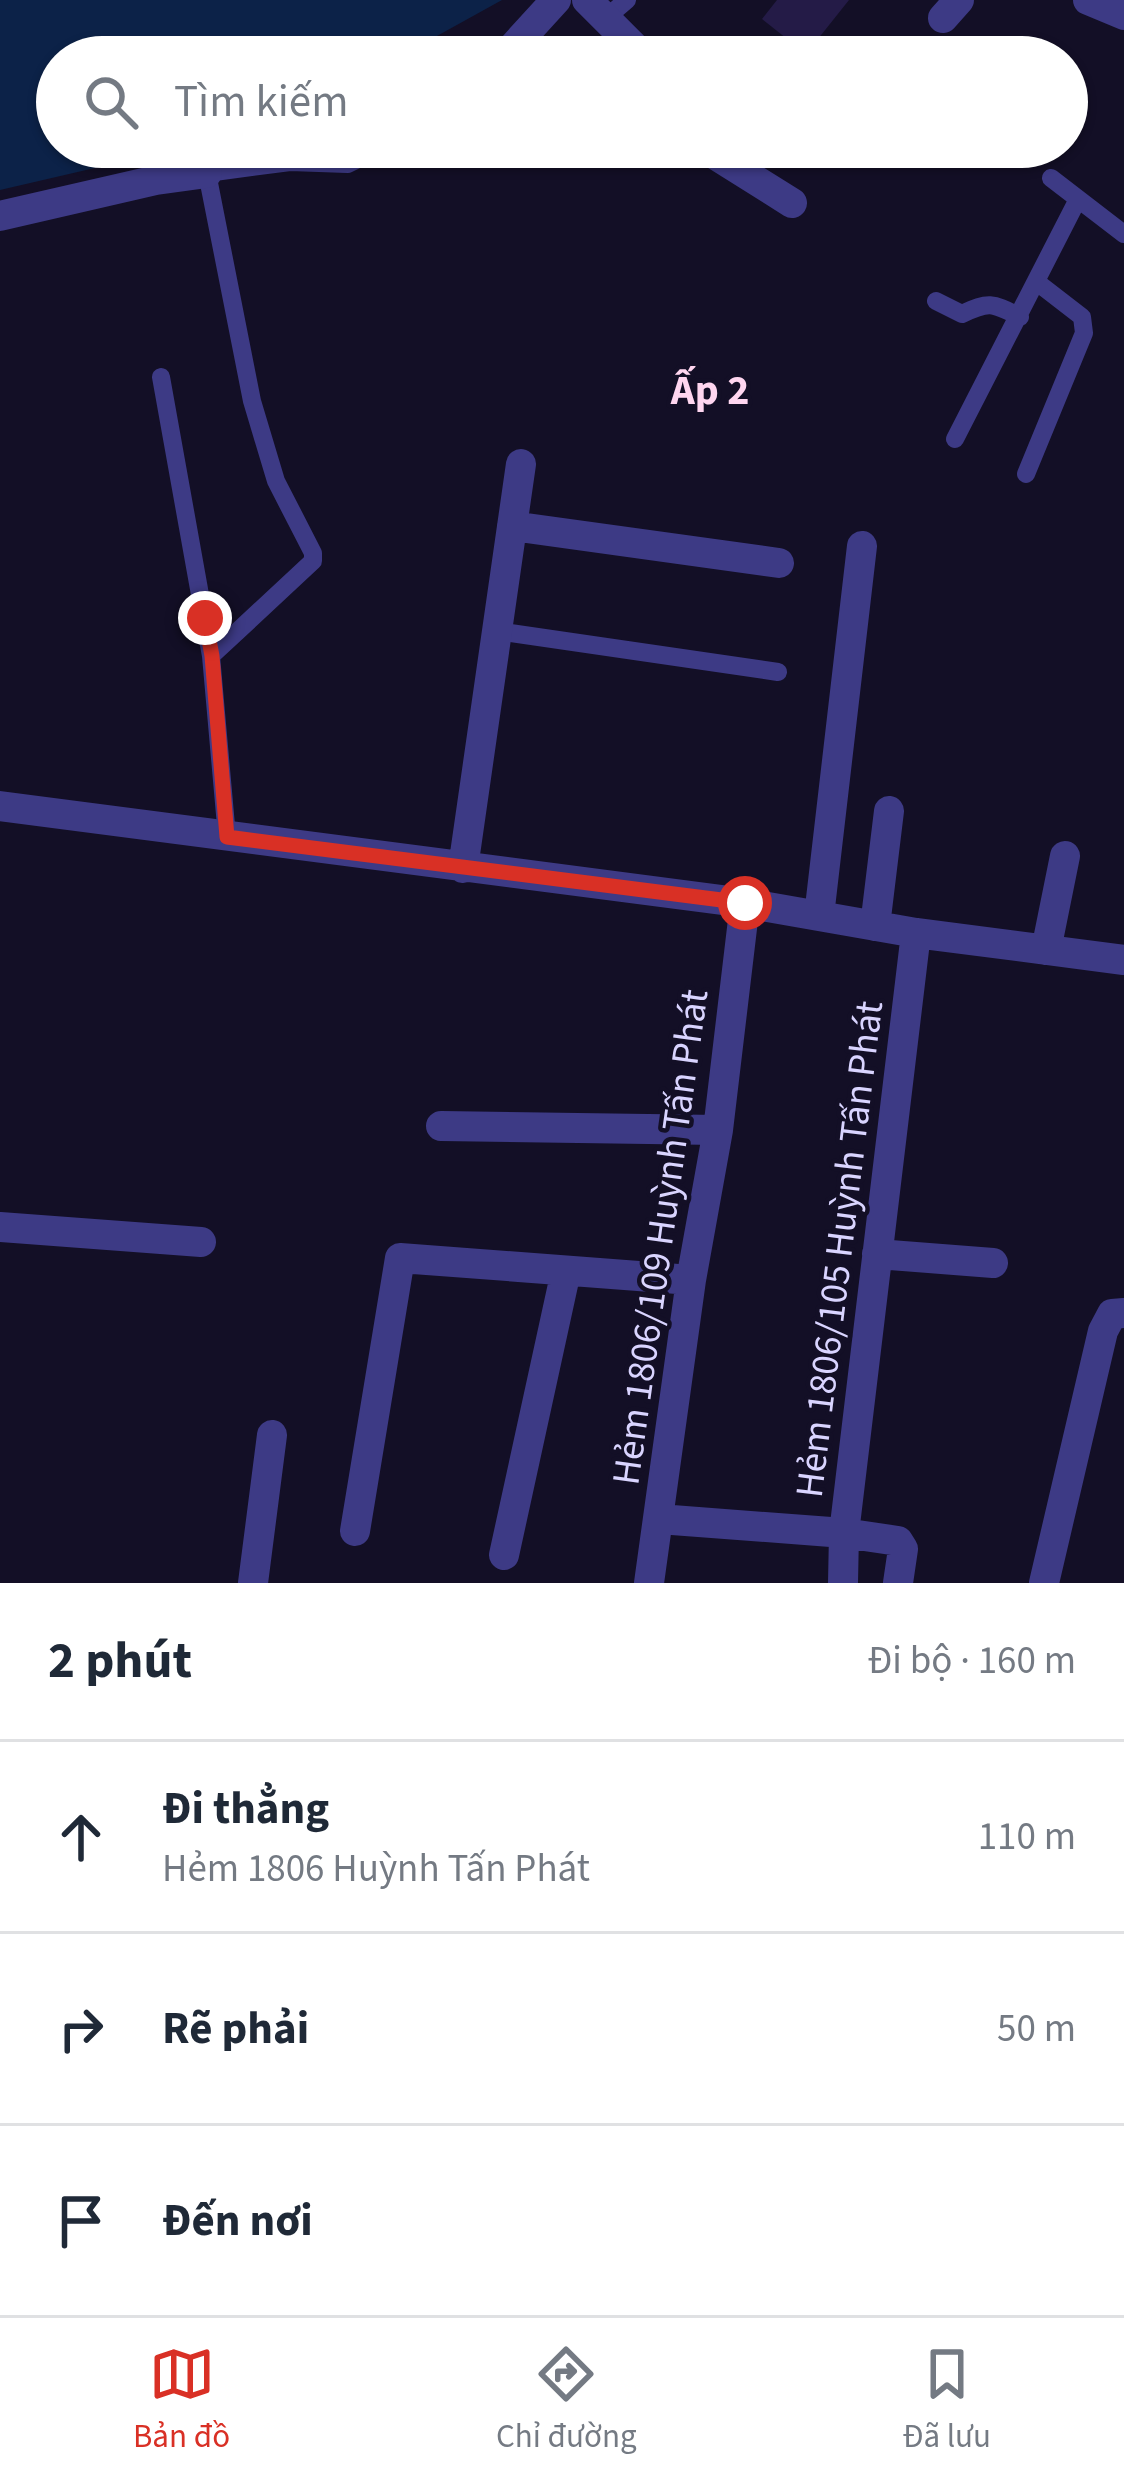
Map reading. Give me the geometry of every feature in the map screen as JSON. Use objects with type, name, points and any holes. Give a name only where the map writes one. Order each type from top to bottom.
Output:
[{"type":"street","points":[[523,36],[556,0]]},
{"type":"street","points":[[1088,0],[1124,15]]},
{"type":"street","points":[[605,5],[628,36]]},
{"type":"street","points":[[738,168],[792,202]]},
{"type":"street","points":[[0,216],[155,180],[207,173]]},
{"type":"street","points":[[463,868],[521,464]]},
{"type":"street","points":[[512,526],[779,563]]},
{"type":"street","points":[[819,916],[862,546]]},
{"type":"street","points":[[0,806],[745,903],[916,933],[1124,960]]},
{"type":"street","points":[[875,926],[890,811]]},
{"type":"street","points":[[1046,950],[1065,856]]},
{"type":"street","name":"Hẻm 1806/109 Huỳnh Tấn Phát","points":[[649,1583],[691,1280],[718,1130],[745,903]]},
{"type":"street","name":"Hẻm 1806/105 Huỳnh Tấn Phát","points":[[658,1519],[844,1534],[916,933]]},
{"type":"street","points":[[441,1126],[718,1130]]},
{"type":"street","points":[[0,1227],[201,1242]]},
{"type":"street","points":[[878,1254],[993,1263]]},
{"type":"street","points":[[355,1532],[400,1258],[691,1280]]},
{"type":"street","points":[[503,1555],[566,1271]]},
{"type":"street","points":[[1045,1583],[1103,1331],[1112,1314],[1124,1312]]},
{"type":"street","points":[[254,1583],[272,1435]]},
{"type":"street","points":[[843,1583],[844,1534],[898,1541],[903,1550],[898,1583]]},
{"type":"lane","points":[[212,656],[313,561],[276,481],[252,400],[207,173],[245,168]]},
{"type":"lane","points":[[1051,178],[1124,234]]},
{"type":"lane","points":[[955,439],[1078,199]]},
{"type":"lane","points":[[1026,474],[1084,334],[1082,317],[1038,283]]},
{"type":"lane","points":[[936,301],[962,314],[980,304],[995,304],[1020,317]]},
{"type":"lane","points":[[160,377],[212,656],[227,837]]},
{"type":"lane","points":[[497,631],[778,672]]},
{"type":"water","points":[[0,0],[502,0],[437,36],[36,36],[36,168],[95,168],[0,190]]},
{"type":"building","points":[[777,0],[849,0],[820,36],[783,36],[762,19]]},
{"type":"district","name":"Ấp 2","points":[[710,389]]},
{"type":"route","points":[[205,618],[227,837],[745,903]]}]
